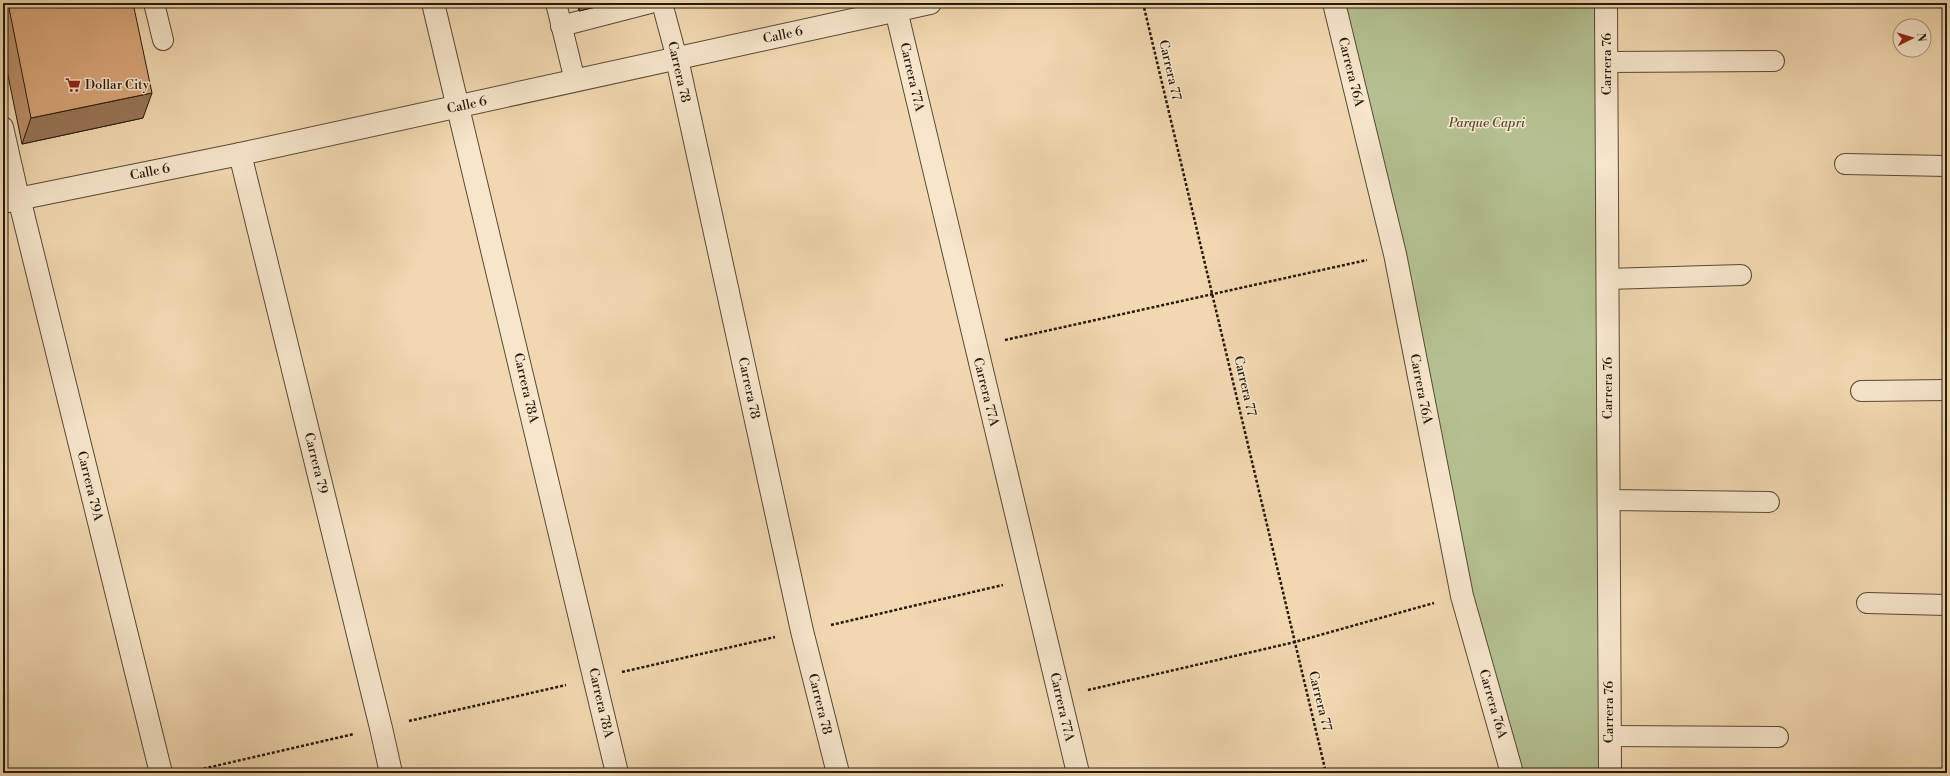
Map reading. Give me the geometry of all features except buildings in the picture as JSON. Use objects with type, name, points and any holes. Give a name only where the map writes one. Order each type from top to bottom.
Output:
[{"type":"street","name":"Carrera 78A","points":[[433,3],[617,773]]},
{"type":"street","name":"Calle 6","points":[[11,200],[240,154],[677,59],[873,9],[896,10],[930,3]]},
{"type":"street","name":"Carrera 76A","points":[[1334,3],[1395,254],[1462,596],[1512,773]]},
{"type":"street","name":"Carrera 76","points":[[1606,3],[1610,773]]},
{"type":"street","name":"Carrera 77A","points":[[896,10],[1078,773]]},
{"type":"street","name":"Carrera 78","points":[[677,59],[802,631],[838,773]]},
{"type":"street","name":"Carrera 79","points":[[240,154],[380,720],[391,773]]},
{"type":"street","name":"Carrera 79A","points":[[11,200],[161,773]]},
{"type":"lane","points":[[154,3],[162,40]]},
{"type":"lane","points":[[556,3],[575,81]]},
{"type":"lane","points":[[561,26],[650,3]]},
{"type":"lane","name":"Carrera 78","points":[[662,3],[677,59]]},
{"type":"lane","points":[[1607,62],[1774,61]]},
{"type":"lane","points":[[3,127],[11,200]]},
{"type":"lane","points":[[1845,164],[1947,166]]},
{"type":"lane","points":[[1607,279],[1740,274]]},
{"type":"lane","points":[[1861,391],[1947,390]]},
{"type":"lane","points":[[1608,500],[1769,502]]},
{"type":"lane","points":[[1866,603],[1947,605]]},
{"type":"lane","points":[[1609,736],[1778,737]]},
{"type":"path","name":"Carrera 77","points":[[1143,3],[1326,773]]},
{"type":"path","points":[[975,346],[1395,254]]},
{"type":"path","points":[[1059,696],[1295,642],[1462,596]]},
{"type":"green space","name":"Parque Capri","points":[[1334,3],[1606,3],[1610,773],[1512,773]]},
{"type":"place","name":"Dollar City","points":[[73,85]]}]
